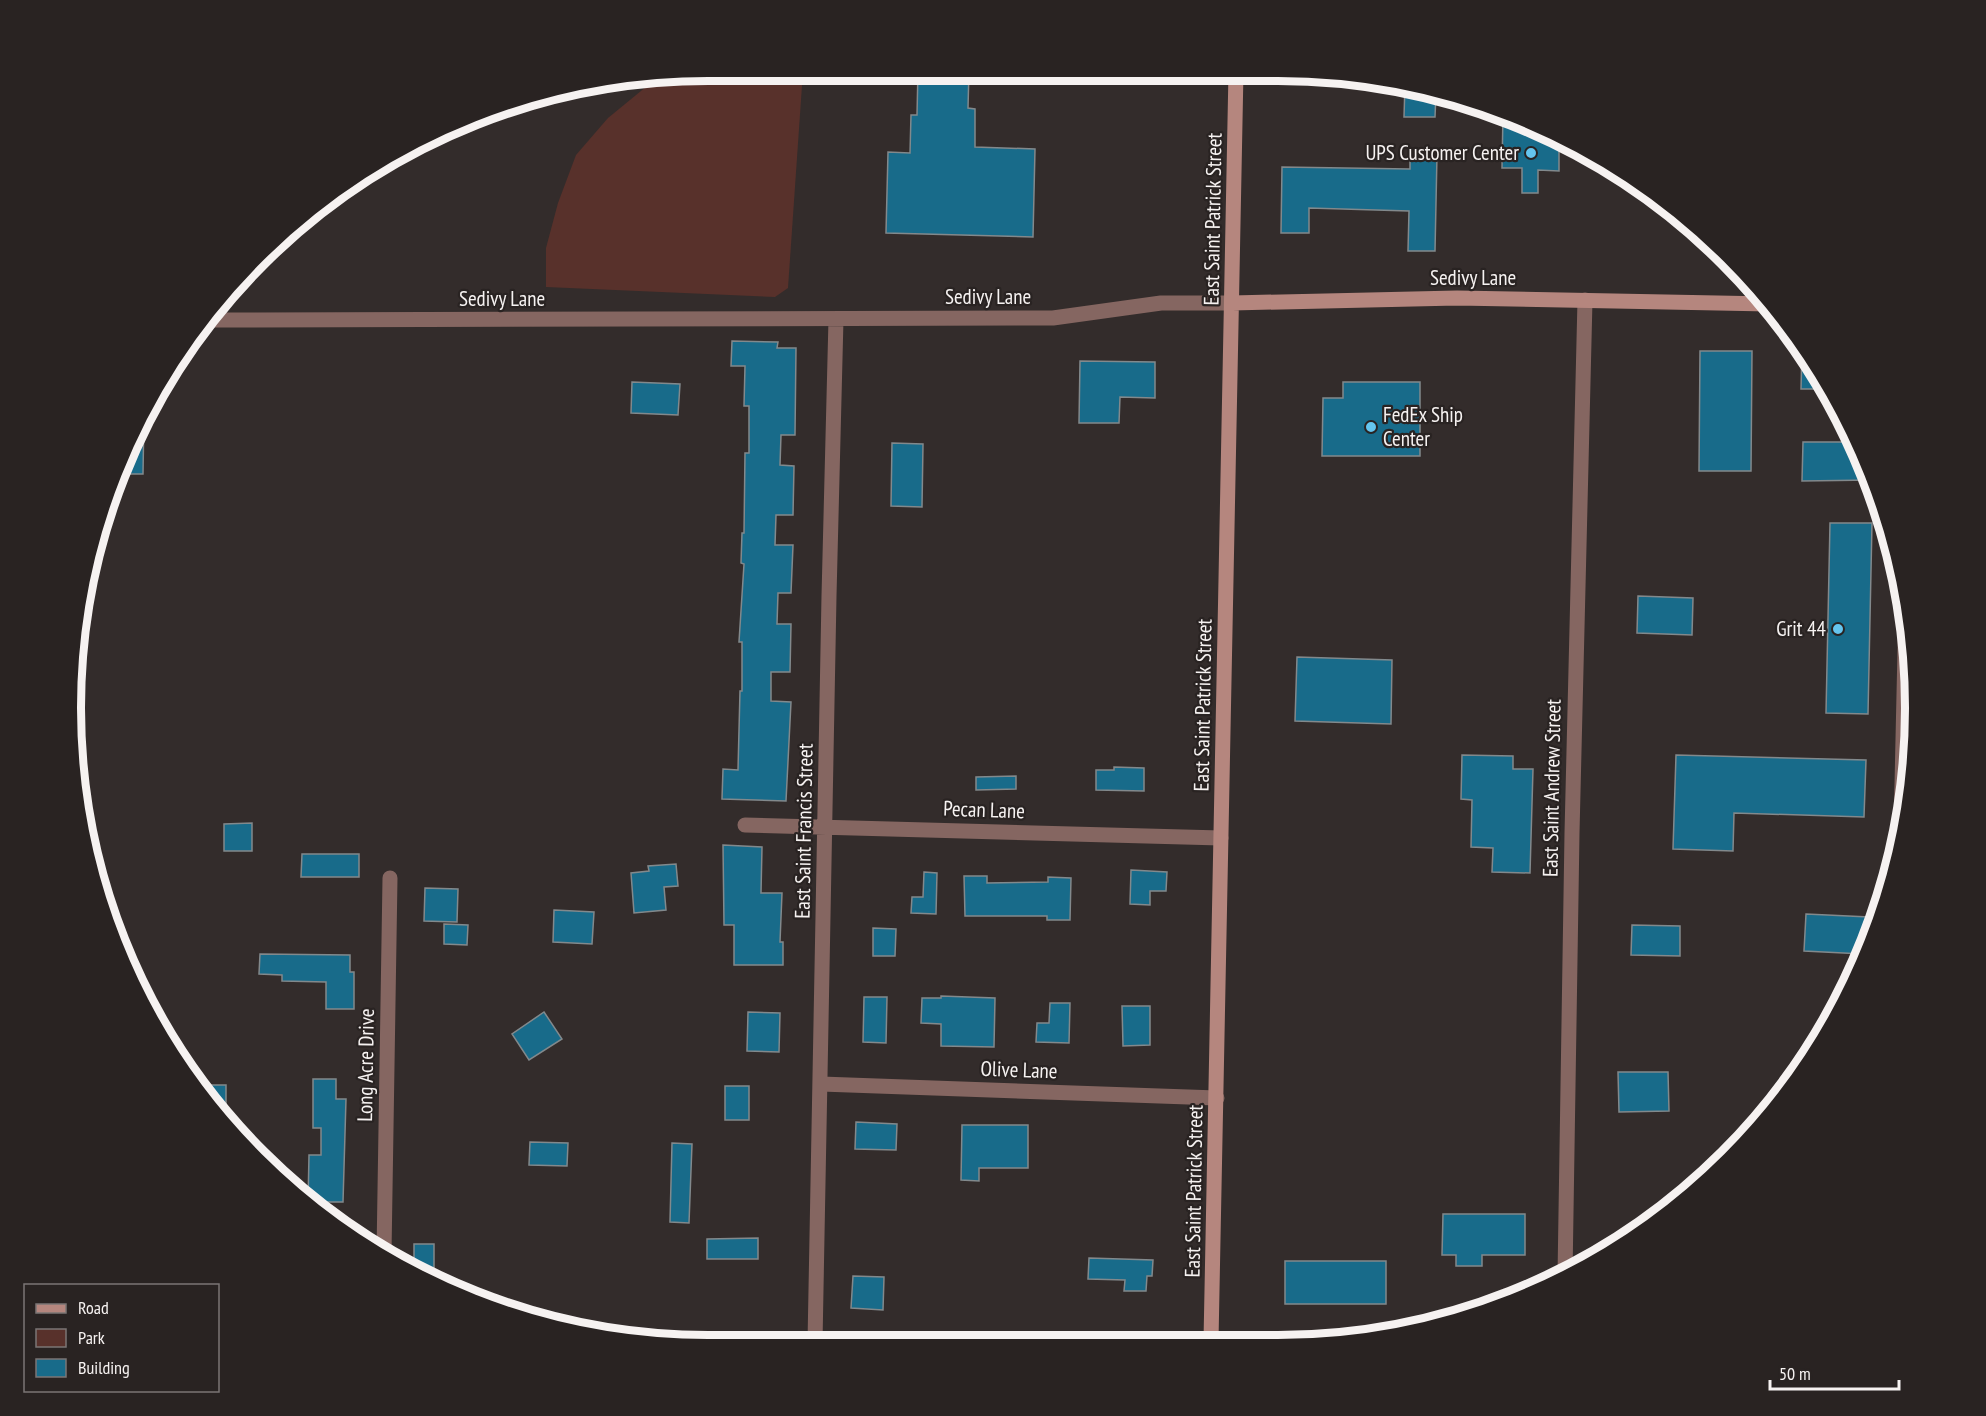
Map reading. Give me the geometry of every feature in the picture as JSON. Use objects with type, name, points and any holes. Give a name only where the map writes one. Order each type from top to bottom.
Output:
[{"type":"main road","name":"East Saint Patrick Street","points":[[1211,1335],[1236,81]]},
{"type":"main road","name":"Sedivy Lane","points":[[1232,303],[1457,298],[1756,304]]},
{"type":"street","name":"East Saint Andrew Street","points":[[1565,1265],[1572,845],[1585,300]]},
{"type":"street","name":"Sedivy Lane","points":[[216,320],[1053,318],[1161,303],[1232,303]]},
{"type":"street","name":"East Saint Francis Street","points":[[815,1335],[836,319]]},
{"type":"street","points":[[1902,765],[1904,681]]},
{"type":"street","name":"Pecan Lane","points":[[745,825],[1221,838]]},
{"type":"street","name":"Long Acre Drive","points":[[384,1245],[390,878]]},
{"type":"street","name":"Olive Lane","points":[[821,1084],[1217,1098]]},
{"type":"green space","points":[[802,81],[788,288],[775,297],[546,287],[546,248],[558,203],[576,155],[608,118],[647,86],[667,82]]},
{"type":"building","points":[[918,81],[969,81],[968,108],[975,109],[975,147],[1035,149],[1033,237],[886,233],[888,152],[910,153],[911,115],[917,115]]},
{"type":"building","points":[[1405,94],[1436,101],[1435,117],[1404,117]]},
{"type":"building","name":"UPS Customer Center","points":[[1503,123],[1559,148],[1559,171],[1538,170],[1538,193],[1522,193],[1522,168],[1502,168]]},
{"type":"building","points":[[1410,154],[1437,155],[1435,251],[1408,251],[1409,211],[1309,208],[1309,233],[1281,233],[1282,167],[1410,169]]},
{"type":"building","points":[[732,341],[778,342],[777,348],[796,348],[795,435],[781,435],[780,465],[794,466],[793,515],[776,515],[775,545],[793,545],[791,593],[778,593],[777,624],[791,624],[790,672],[771,672],[771,701],[791,702],[786,801],[722,799],[723,769],[738,770],[740,691],[742,691],[742,642],[739,642],[744,564],[741,563],[742,533],[744,533],[745,453],[749,453],[749,406],[744,406],[745,366],[731,366]]},
{"type":"building","points":[[1700,351],[1752,351],[1751,471],[1699,471]]},
{"type":"building","points":[[1080,361],[1155,362],[1155,398],[1120,397],[1119,423],[1079,423]]},
{"type":"building","points":[[1802,364],[1817,389],[1801,389]]},
{"type":"building","points":[[632,382],[680,384],[678,415],[631,413]]},
{"type":"building","name":"FedEx Ship Center","points":[[1343,382],[1420,382],[1420,456],[1322,456],[1323,398],[1343,398]]},
{"type":"building","points":[[144,436],[143,474],[127,474]]},
{"type":"building","points":[[1803,442],[1845,442],[1862,480],[1802,481]]},
{"type":"building","points":[[892,443],[923,444],[922,507],[891,506]]},
{"type":"building","points":[[1830,523],[1872,523],[1868,714],[1826,713]]},
{"type":"building","points":[[1638,596],[1693,598],[1692,635],[1637,633]]},
{"type":"building","points":[[1297,657],[1392,660],[1391,724],[1295,721]]},
{"type":"building","points":[[1462,755],[1513,756],[1513,769],[1533,769],[1530,873],[1492,872],[1493,848],[1471,847],[1472,800],[1461,799]]},
{"type":"building","points":[[1676,755],[1866,760],[1864,817],[1734,813],[1733,851],[1673,849]]},
{"type":"building","points":[[1114,767],[1144,768],[1144,791],[1096,790],[1096,770],[1114,770]]},
{"type":"building","points":[[1016,776],[1016,789],[976,790],[976,777]]},
{"type":"building","points":[[252,823],[252,851],[224,851],[224,824]]},
{"type":"building","points":[[723,845],[762,847],[761,893],[782,893],[780,942],[783,942],[783,965],[734,965],[734,925],[724,925]]},
{"type":"building","points":[[302,854],[359,854],[359,877],[301,877]]},
{"type":"building","points":[[676,864],[678,886],[664,887],[666,910],[634,913],[631,873],[649,871],[648,866]]},
{"type":"building","points":[[1131,870],[1167,872],[1166,891],[1150,891],[1150,905],[1130,904]]},
{"type":"building","points":[[924,872],[937,873],[936,914],[911,913],[912,897],[923,897]]},
{"type":"building","points":[[964,876],[987,876],[987,883],[1048,882],[1048,877],[1071,878],[1070,920],[1047,920],[1047,916],[965,916]]},
{"type":"building","points":[[425,888],[458,889],[457,922],[424,921]]},
{"type":"building","points":[[554,910],[594,912],[592,944],[553,942]]},
{"type":"building","points":[[1806,914],[1869,917],[1854,954],[1804,951]]},
{"type":"building","points":[[444,924],[468,925],[467,945],[444,944]]},
{"type":"building","points":[[1632,925],[1680,926],[1680,956],[1631,955]]},
{"type":"building","points":[[873,928],[896,929],[895,956],[873,956]]},
{"type":"building","points":[[260,954],[350,955],[350,972],[354,972],[354,1009],[326,1009],[326,982],[282,981],[282,975],[259,974]]},
{"type":"building","points":[[941,996],[995,998],[994,1047],[941,1046],[941,1024],[921,1023],[922,998],[941,998]]},
{"type":"building","points":[[864,997],[887,997],[886,1043],[863,1042]]},
{"type":"building","points":[[1050,1003],[1070,1003],[1069,1043],[1036,1042],[1037,1023],[1049,1023]]},
{"type":"building","points":[[1122,1006],[1150,1006],[1150,1045],[1123,1046]]},
{"type":"building","points":[[544,1012],[562,1039],[529,1060],[512,1034]]},
{"type":"building","points":[[748,1012],[780,1013],[779,1052],[747,1051]]},
{"type":"building","points":[[1618,1072],[1668,1072],[1669,1111],[1619,1112]]},
{"type":"building","points":[[313,1079],[336,1079],[336,1099],[346,1099],[343,1202],[328,1202],[328,1206],[308,1190],[309,1155],[321,1155],[321,1128],[313,1128]]},
{"type":"building","points":[[207,1085],[226,1085],[226,1108]]},
{"type":"building","points":[[725,1086],[749,1086],[749,1120],[725,1120]]},
{"type":"building","points":[[856,1122],[897,1124],[896,1150],[855,1149]]},
{"type":"building","points":[[962,1125],[1028,1125],[1028,1168],[979,1168],[979,1181],[961,1180]]},
{"type":"building","points":[[530,1142],[568,1143],[567,1166],[529,1165]]},
{"type":"building","points":[[672,1143],[692,1144],[689,1223],[670,1222]]},
{"type":"building","points":[[1443,1214],[1525,1214],[1525,1255],[1482,1255],[1482,1266],[1456,1266],[1456,1255],[1442,1255]]},
{"type":"building","points":[[758,1238],[758,1259],[707,1259],[707,1239]]},
{"type":"building","points":[[414,1244],[434,1244],[434,1271],[414,1261]]},
{"type":"building","points":[[1089,1258],[1153,1260],[1152,1276],[1147,1276],[1146,1291],[1124,1291],[1125,1280],[1088,1279]]},
{"type":"building","points":[[1285,1261],[1386,1261],[1386,1304],[1285,1304]]},
{"type":"building","points":[[853,1276],[884,1277],[883,1310],[851,1308]]},
{"type":"place","name":"UPS Customer Center","points":[[1531,153]]},
{"type":"place","name":"FedEx Ship Center","points":[[1371,427]]},
{"type":"place","name":"Grit 44","points":[[1838,629]]}]
